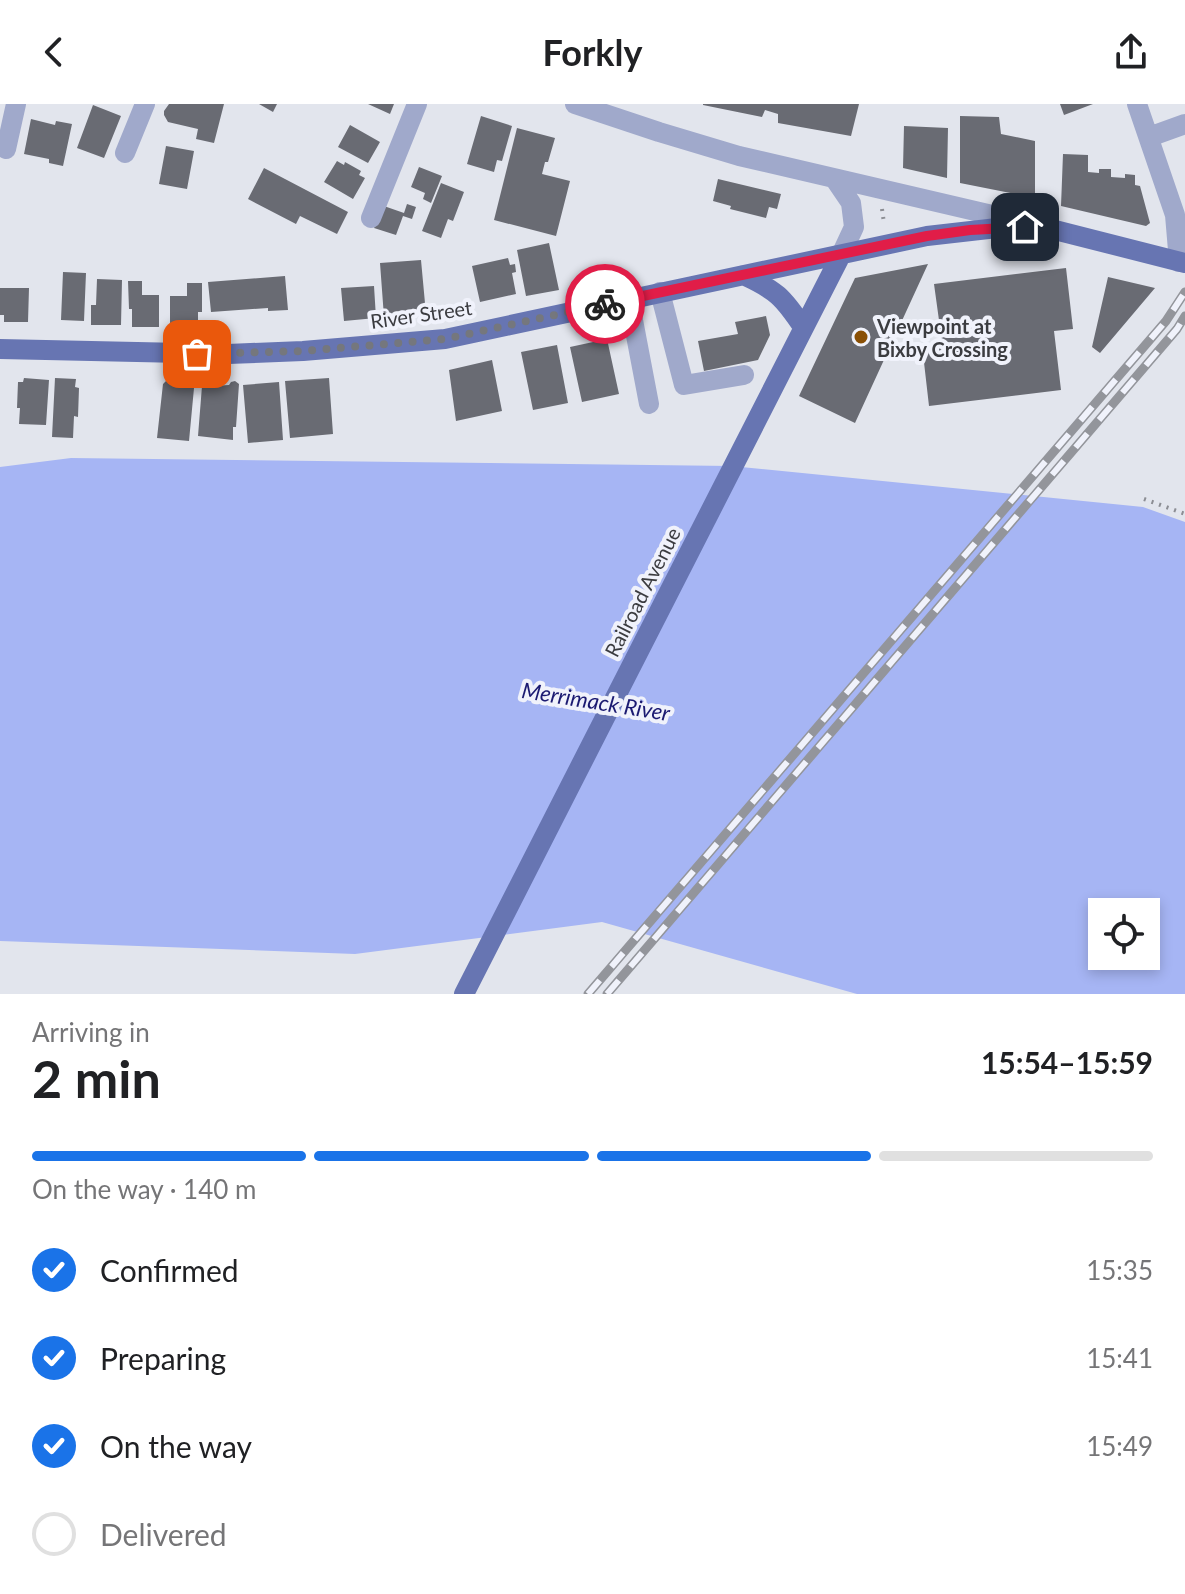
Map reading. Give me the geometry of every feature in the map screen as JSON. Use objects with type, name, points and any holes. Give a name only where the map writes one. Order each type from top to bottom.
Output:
[{"type":"main road","name":"River Street","points":[[0,349],[213,354],[303,351],[445,339],[927,236],[1006,227],[1043,227],[1182,262]]},
{"type":"main road","name":"Railroad Avenue","points":[[464,994],[841,255]]},
{"type":"main road","points":[[743,275],[765,285],[782,298],[802,329]]},
{"type":"street","points":[[6,149],[16,104]]},
{"type":"street","points":[[125,153],[145,104]]},
{"type":"street","points":[[371,218],[417,104]]},
{"type":"street","points":[[575,104],[726,152],[1043,227]]},
{"type":"street","points":[[1137,104],[1175,215],[1182,262]]},
{"type":"street","points":[[1149,137],[1185,124]]},
{"type":"street","points":[[834,178],[851,203],[854,227],[841,255]]},
{"type":"street","points":[[660,292],[684,385],[744,375]]},
{"type":"street","points":[[629,299],[649,404]]},
{"type":"street","points":[[639,350],[674,345]]},
{"type":"path","points":[[877,221],[884,219]]},
{"type":"path","points":[[1144,499],[1185,514]]},
{"type":"water","name":"Merrimack River","points":[[71,458],[731,466],[1143,507],[1185,522],[1185,994],[857,994],[602,922],[355,954],[0,941],[0,467]]},
{"type":"building","points":[[169,104],[224,104],[214,143],[196,139],[198,129],[168,122],[164,111]]},
{"type":"building","points":[[259,104],[277,104],[273,112]]},
{"type":"building","points":[[368,104],[394,104],[390,114]]},
{"type":"building","points":[[703,104],[859,104],[851,136],[778,123],[778,114],[765,110],[762,117]]},
{"type":"building","points":[[1060,104],[1093,104],[1064,115]]},
{"type":"building","points":[[93,105],[121,116],[104,158],[77,148]]},
{"type":"building","points":[[481,116],[512,126],[502,161],[497,160],[494,172],[467,164]]},
{"type":"building","points":[[960,116],[999,117],[1001,134],[1035,141],[1035,198],[960,183]]},
{"type":"building","points":[[31,119],[55,125],[56,121],[72,124],[63,166],[49,163],[49,159],[24,154]]},
{"type":"building","points":[[350,125],[380,142],[368,163],[338,147]]},
{"type":"building","points":[[904,126],[948,128],[947,178],[903,168]]},
{"type":"building","points":[[517,128],[555,138],[542,174],[570,181],[556,236],[494,220]]},
{"type":"building","points":[[166,146],[194,151],[187,189],[159,184]]},
{"type":"building","points":[[1063,154],[1088,155],[1088,172],[1099,173],[1099,169],[1111,169],[1111,177],[1135,175],[1135,185],[1140,186],[1150,223],[1146,226],[1061,206]]},
{"type":"building","points":[[337,161],[361,171],[359,175],[365,178],[353,199],[324,182]]},
{"type":"building","points":[[419,167],[442,176],[431,203],[423,199],[425,193],[411,187]]},
{"type":"building","points":[[264,168],[348,212],[337,234],[300,216],[296,224],[248,199]]},
{"type":"building","points":[[718,179],[781,194],[777,209],[769,207],[766,218],[730,209],[731,206],[713,201]]},
{"type":"building","points":[[441,183],[464,192],[453,221],[448,219],[441,238],[422,231]]},
{"type":"building","points":[[407,204],[416,207],[412,219],[403,216],[396,235],[374,228],[381,205],[404,213]]},
{"type":"building","points":[[549,243],[559,290],[526,296],[517,250]]},
{"type":"building","points":[[508,258],[510,265],[515,264],[516,272],[512,273],[516,294],[480,302],[472,266]]},
{"type":"building","points":[[421,260],[426,314],[384,317],[380,263]]},
{"type":"building","name":"Viewpoint at Bixby Crossing","points":[[928,264],[855,423],[799,396],[855,278]]},
{"type":"building","points":[[1066,268],[1073,329],[1054,331],[1061,390],[929,406],[922,345],[942,342],[934,284]]},
{"type":"building","points":[[63,272],[86,273],[84,321],[61,320]]},
{"type":"building","points":[[285,276],[288,310],[268,311],[268,308],[211,312],[208,282]]},
{"type":"building","points":[[1108,277],[1155,288],[1100,353],[1092,347]]},
{"type":"building","points":[[97,279],[122,280],[121,325],[91,325],[91,305],[96,305]]},
{"type":"building","points":[[128,281],[142,281],[142,295],[159,295],[159,327],[132,327]]},
{"type":"building","points":[[187,283],[202,283],[202,312],[198,312],[198,328],[170,328],[170,296],[187,296]]},
{"type":"building","points":[[374,286],[376,318],[344,321],[341,288]]},
{"type":"building","points":[[0,288],[29,288],[28,322],[4,322],[4,315],[0,315]]},
{"type":"building","points":[[766,316],[770,335],[758,360],[704,371],[698,341],[738,334],[735,322]]},
{"type":"building","points":[[607,339],[619,394],[582,402],[570,347]]},
{"type":"building","points":[[557,345],[568,403],[533,410],[521,352]]},
{"type":"building","points":[[492,360],[502,411],[456,421],[449,370]]},
{"type":"building","points":[[24,378],[49,380],[46,425],[19,424],[18,382],[23,382]]},
{"type":"building","points":[[55,378],[76,379],[75,387],[79,388],[78,417],[74,416],[73,438],[52,437]]},
{"type":"building","points":[[329,378],[333,434],[290,438],[285,381]]},
{"type":"building","points":[[166,381],[181,385],[190,383],[194,388],[189,441],[157,438],[163,384]]},
{"type":"building","points":[[235,381],[239,384],[233,440],[198,436],[202,386],[206,383],[229,385]]},
{"type":"building","points":[[279,382],[283,440],[248,443],[243,385]]},
{"type":"railway","points":[[588,994],[1166,321],[1185,292]]},
{"type":"railway","points":[[607,994],[1185,316]]},
{"type":"way so far","points":[[197,354],[303,351],[445,339],[605,304]]},
{"type":"place","name":"Viewpoint at Bixby Crossing","points":[[861,337]]},
{"type":"route","points":[[605,304],[927,236],[1025,227]]}]
